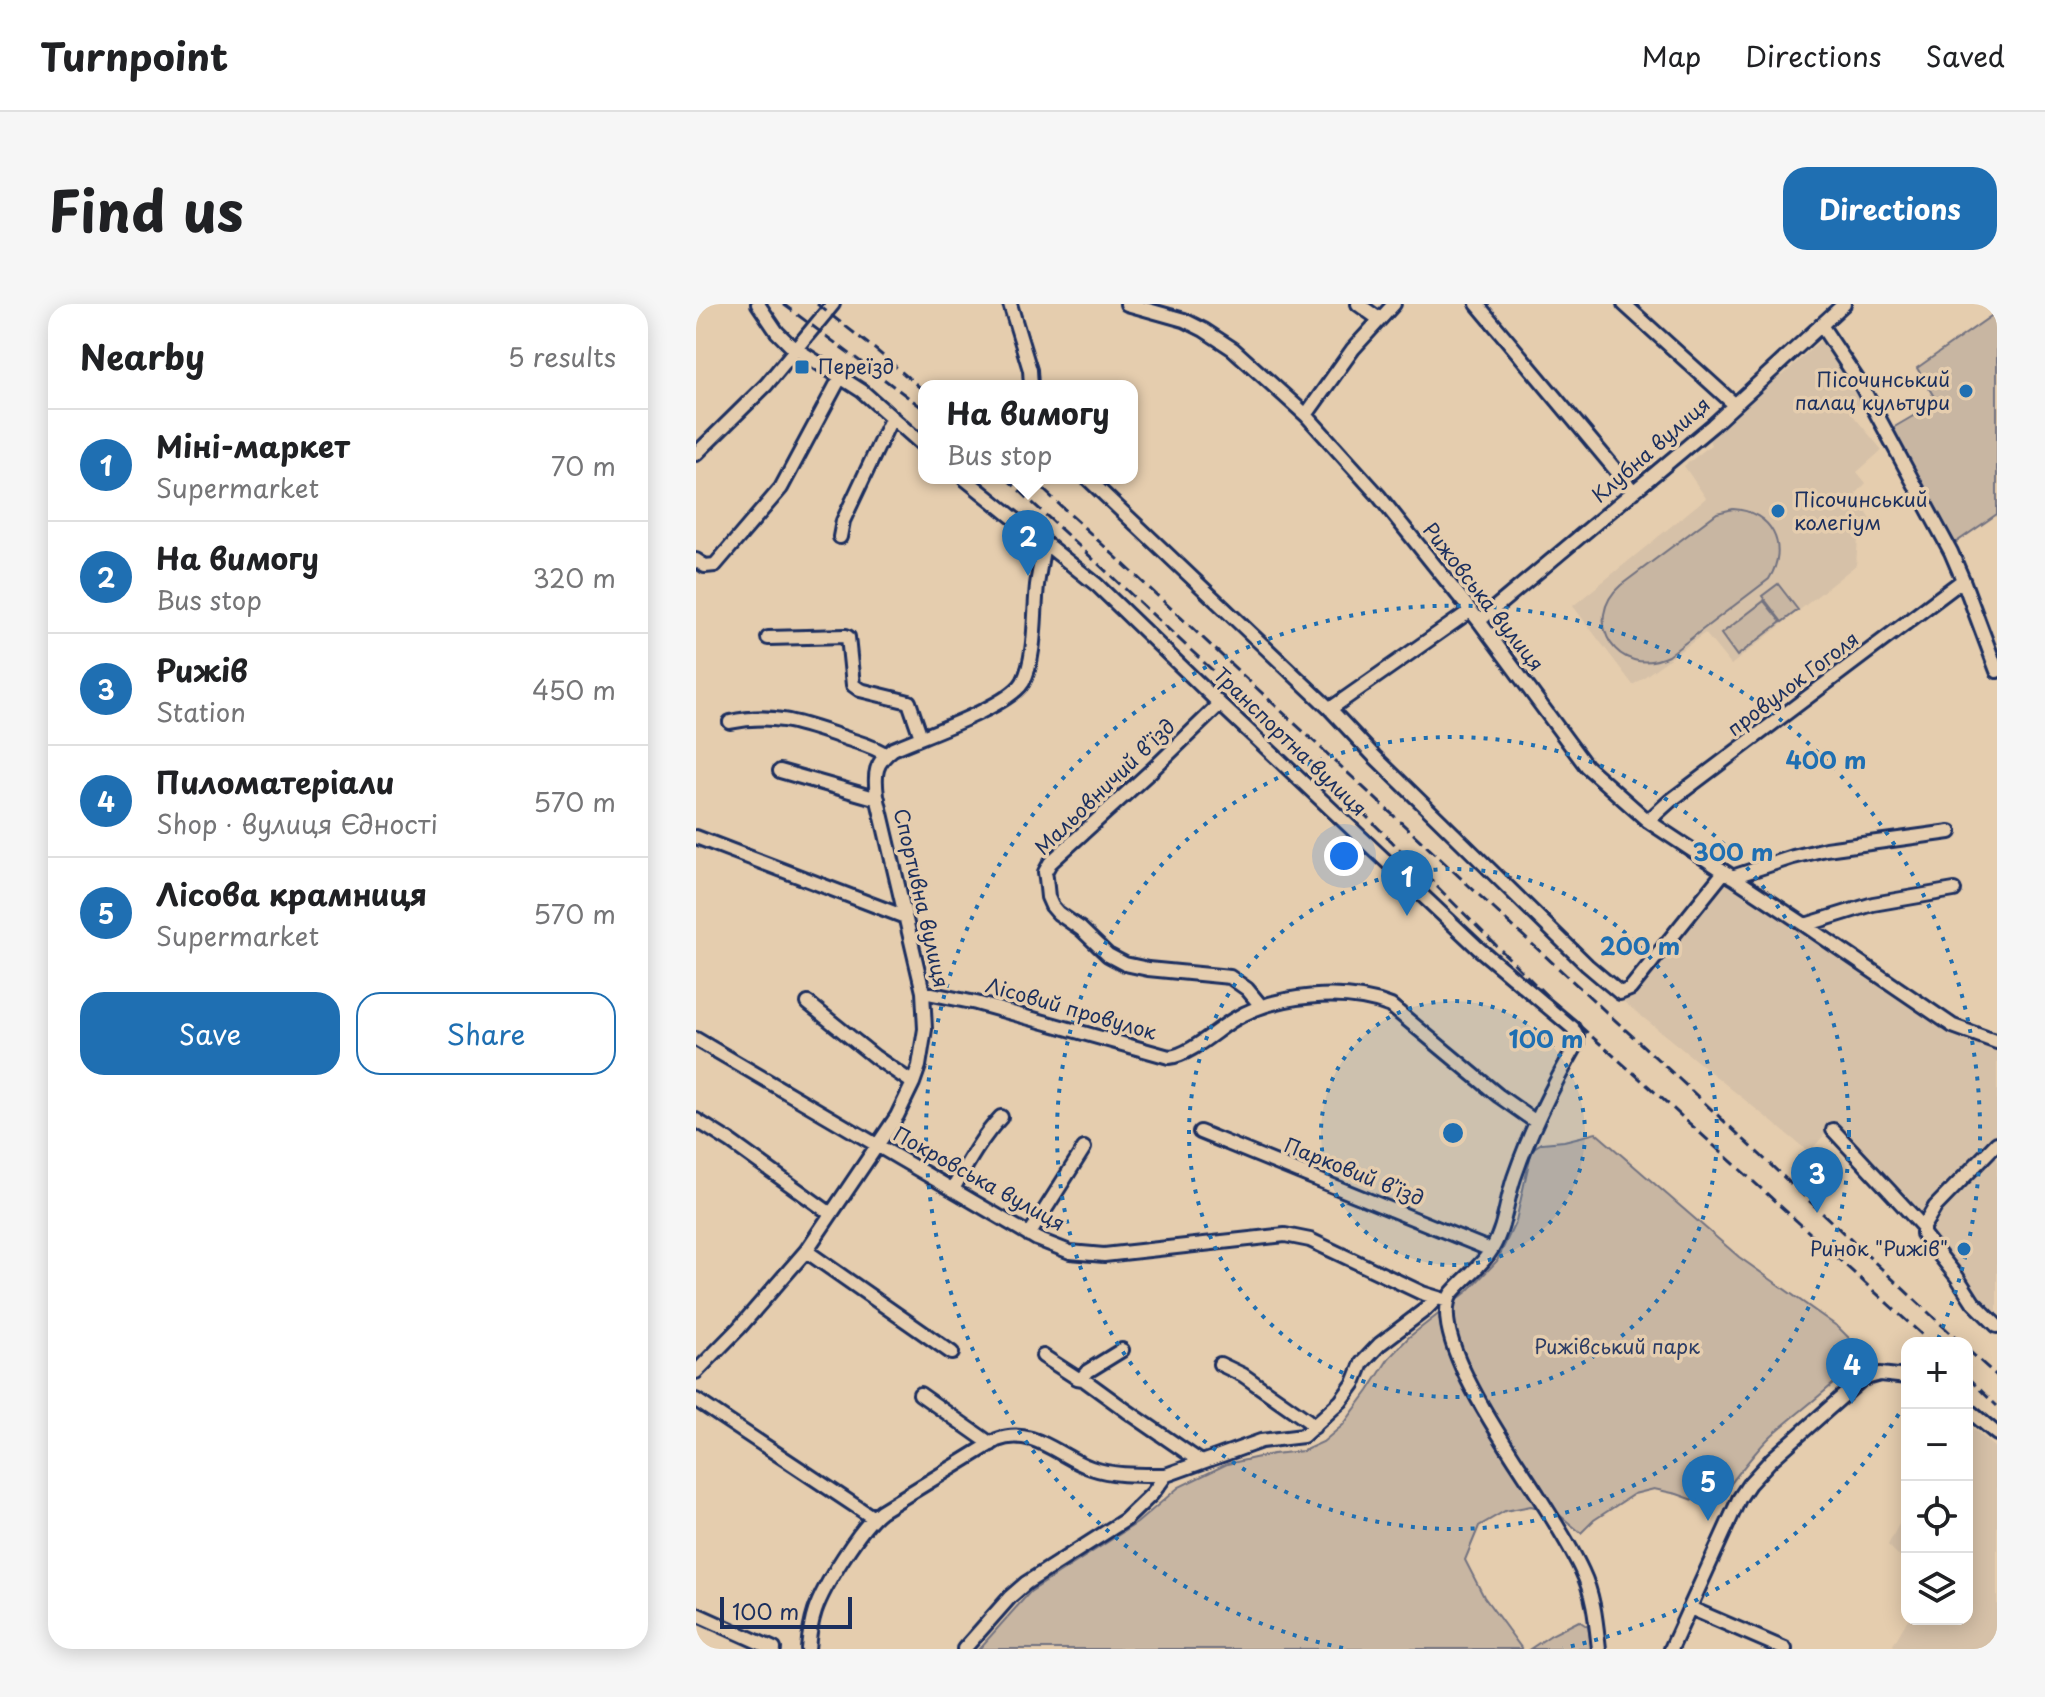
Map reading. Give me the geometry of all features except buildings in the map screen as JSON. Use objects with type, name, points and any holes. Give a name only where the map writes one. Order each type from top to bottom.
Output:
[{"type":"street","points":[[758,304],[784,340],[862,391],[918,441]]},
{"type":"street","points":[[696,454],[766,385],[833,304]]},
{"type":"street","points":[[1010,304],[1031,380]]},
{"type":"street","name":"Рижовська вулиця","points":[[1127,304],[1184,320],[1204,330],[1233,349],[1306,415],[1378,495],[1475,616],[1586,766],[1648,821],[1953,1026],[1997,1042]]},
{"type":"street","points":[[1358,304],[1379,319]]},
{"type":"street","points":[[1306,415],[1353,349],[1394,304]]},
{"type":"street","points":[[1477,304],[1634,492]]},
{"type":"street","points":[[1624,304],[1734,404]]},
{"type":"street","name":"Клубна вулиця","points":[[1330,709],[1475,616],[1634,492],[1713,425],[1844,304]]},
{"type":"street","points":[[1821,325],[1861,385],[1951,552],[1997,671]]},
{"type":"street","points":[[696,560],[705,566],[715,565],[781,488],[841,376]]},
{"type":"street","points":[[840,537],[843,521],[892,417]]},
{"type":"street","name":"Транспортна вулиця","points":[[972,484],[1097,585],[1478,948],[1573,1028],[1577,1044],[1536,1122]]},
{"type":"street","points":[[1093,484],[1330,709],[1587,965],[1620,993],[1630,989],[1728,874],[1826,849],[1950,832]]},
{"type":"street","points":[[730,722],[752,717],[796,722],[873,747],[886,755],[893,749],[997,704],[1013,694],[1028,668],[1044,542]]},
{"type":"street","name":"провулок Гоголя","points":[[1648,821],[1670,801],[1963,580]]},
{"type":"street","points":[[768,638],[848,637],[853,685],[860,690],[909,702],[921,737]]},
{"type":"street","name":"Мальовничий в’їзд","points":[[1220,704],[1050,863],[1045,872],[1048,897],[1058,913],[1118,961],[1148,969],[1230,977],[1247,989],[1261,1006]]},
{"type":"street","name":"Спортивна вулиця","points":[[696,1372],[806,1251],[879,1146],[913,1083],[923,1047],[925,1010],[875,781],[876,769],[886,755]]},
{"type":"street","points":[[780,771],[878,799]]},
{"type":"street","points":[[696,837],[905,917]]},
{"type":"street","points":[[1805,925],[1873,904],[1954,890]]},
{"type":"street","name":"Лісовий провулок","points":[[923,992],[976,1003],[1169,1057],[1181,1054],[1237,1017],[1261,1006],[1327,996],[1366,999],[1391,1006],[1499,1096],[1536,1122]]},
{"type":"street","points":[[808,1003],[913,1083]]},
{"type":"street","name":"Покровська вулиця","points":[[696,1039],[1029,1235],[1070,1252],[1104,1255],[1285,1235],[1310,1240],[1442,1300]]},
{"type":"street","points":[[953,1189],[977,1148],[1001,1117]]},
{"type":"street","points":[[696,1120],[831,1214]]},
{"type":"street","points":[[808,1649],[814,1613],[821,1595],[872,1517],[1004,1437],[1026,1436],[1093,1469],[1166,1475],[1261,1441],[1303,1436],[1341,1401],[1354,1383],[1362,1363],[1380,1344],[1442,1300],[1486,1259],[1500,1234],[1512,1184],[1536,1122]]},
{"type":"street","points":[[1833,1130],[1923,1227]]},
{"type":"street","name":"Парковий в’їзд","points":[[1200,1132],[1491,1250]]},
{"type":"street","points":[[1997,1143],[1935,1207],[1923,1227],[1923,1234],[1973,1302],[1997,1326]]},
{"type":"street","points":[[1029,1235],[1084,1148]]},
{"type":"street","points":[[806,1251],[952,1353]]},
{"type":"street","points":[[1442,1300],[1447,1326],[1475,1395],[1491,1425],[1568,1543],[1586,1579],[1599,1649]]},
{"type":"street","points":[[1082,1378],[1122,1350]]},
{"type":"street","points":[[1043,1356],[1077,1378],[1082,1378],[1201,1462]]},
{"type":"street","points":[[1220,1364],[1243,1375],[1314,1427]]},
{"type":"street","points":[[1671,1649],[1739,1499],[1756,1476],[1855,1384],[1867,1377],[1886,1373],[1901,1376]]},
{"type":"street","points":[[920,1394],[991,1444]]},
{"type":"street","points":[[696,1400],[872,1517]]},
{"type":"street","points":[[1973,1414],[1997,1434]]},
{"type":"street","points":[[964,1649],[1026,1583],[1125,1520],[1152,1494],[1166,1475]]},
{"type":"street","points":[[1690,1608],[1785,1649]]},
{"type":"street","points":[[696,1614],[774,1649]]},
{"type":"shaded area","name":"Пісочинський колегіум","points":[[1823,338],[1862,394],[1863,401],[1851,413],[1882,450],[1857,472],[1866,483],[1856,494],[1874,525],[1858,539],[1856,565],[1731,665],[1705,633],[1633,685],[1573,606],[1706,498],[1684,466],[1711,445],[1708,437]]},
{"type":"shaded area","points":[[1728,880],[1953,1032],[1997,1045],[1997,1319],[1934,1244],[1828,1131],[1809,1152],[1624,1002]]},
{"type":"shaded area","points":[[1973,1428],[1997,1450],[1997,1649],[1898,1649],[1893,1645],[1905,1625],[1973,1625]]},
{"type":"shaded area","points":[[1901,1520],[1901,1558],[1888,1545]]},
{"type":"green space","points":[[1994,314],[1997,319],[1997,514],[1955,543],[1891,429],[1937,402],[1917,368]]},
{"type":"green space","points":[[1733,509],[1758,516],[1773,532],[1778,554],[1769,579],[1668,656],[1650,661],[1634,660],[1620,653],[1610,643],[1605,629],[1604,614],[1609,599],[1621,585],[1717,513]]},
{"type":"green space","points":[[1778,584],[1798,610],[1782,622],[1762,596]]},
{"type":"green space","points":[[1764,601],[1781,622],[1737,656],[1721,634]]},
{"type":"green space","name":"Рижівський парк","points":[[1596,1133],[1739,1257],[1838,1327],[1861,1350],[1860,1357],[1839,1378],[1764,1443],[1713,1507],[1654,1489],[1634,1494],[1594,1520],[1581,1533],[1557,1513],[1531,1506],[1505,1511],[1479,1526],[1465,1560],[1484,1597],[1522,1649],[979,1649],[1030,1592],[1137,1523],[1179,1487],[1227,1464],[1303,1451],[1323,1442],[1343,1425],[1389,1358],[1409,1337],[1468,1291],[1497,1261],[1516,1221],[1532,1149],[1542,1143]]},
{"type":"green space","points":[[1579,1621],[1588,1627],[1592,1649],[1530,1649],[1551,1635]]},
{"type":"railway","points":[[783,304],[918,405]]},
{"type":"railway","points":[[817,304],[918,386]]},
{"type":"railway","points":[[1012,484],[1326,776],[1556,1005],[1924,1337]]},
{"type":"railway","points":[[1037,484],[1955,1337]]},
{"type":"railway","points":[[1973,1354],[1997,1376]]},
{"type":"railway","points":[[1973,1383],[1997,1406]]},
{"type":"place","name":"Переїзд","points":[[802,367]]},
{"type":"place","name":"Пісочинський палац культури","points":[[1966,391]]},
{"type":"place","name":"Пісочинський колегіум","points":[[1778,511]]},
{"type":"place","name":"На вимогу","points":[[1028,576]]},
{"type":"place","name":"Міні-маркет","points":[[1407,916]]},
{"type":"place","name":"Рижів","points":[[1817,1213]]},
{"type":"place","name":"Ринок \"Рижів\"","points":[[1964,1249]]},
{"type":"place","name":"Пиломатеріали","points":[[1852,1404]]},
{"type":"place","name":"Лісова крамниця","points":[[1708,1521]]}]
